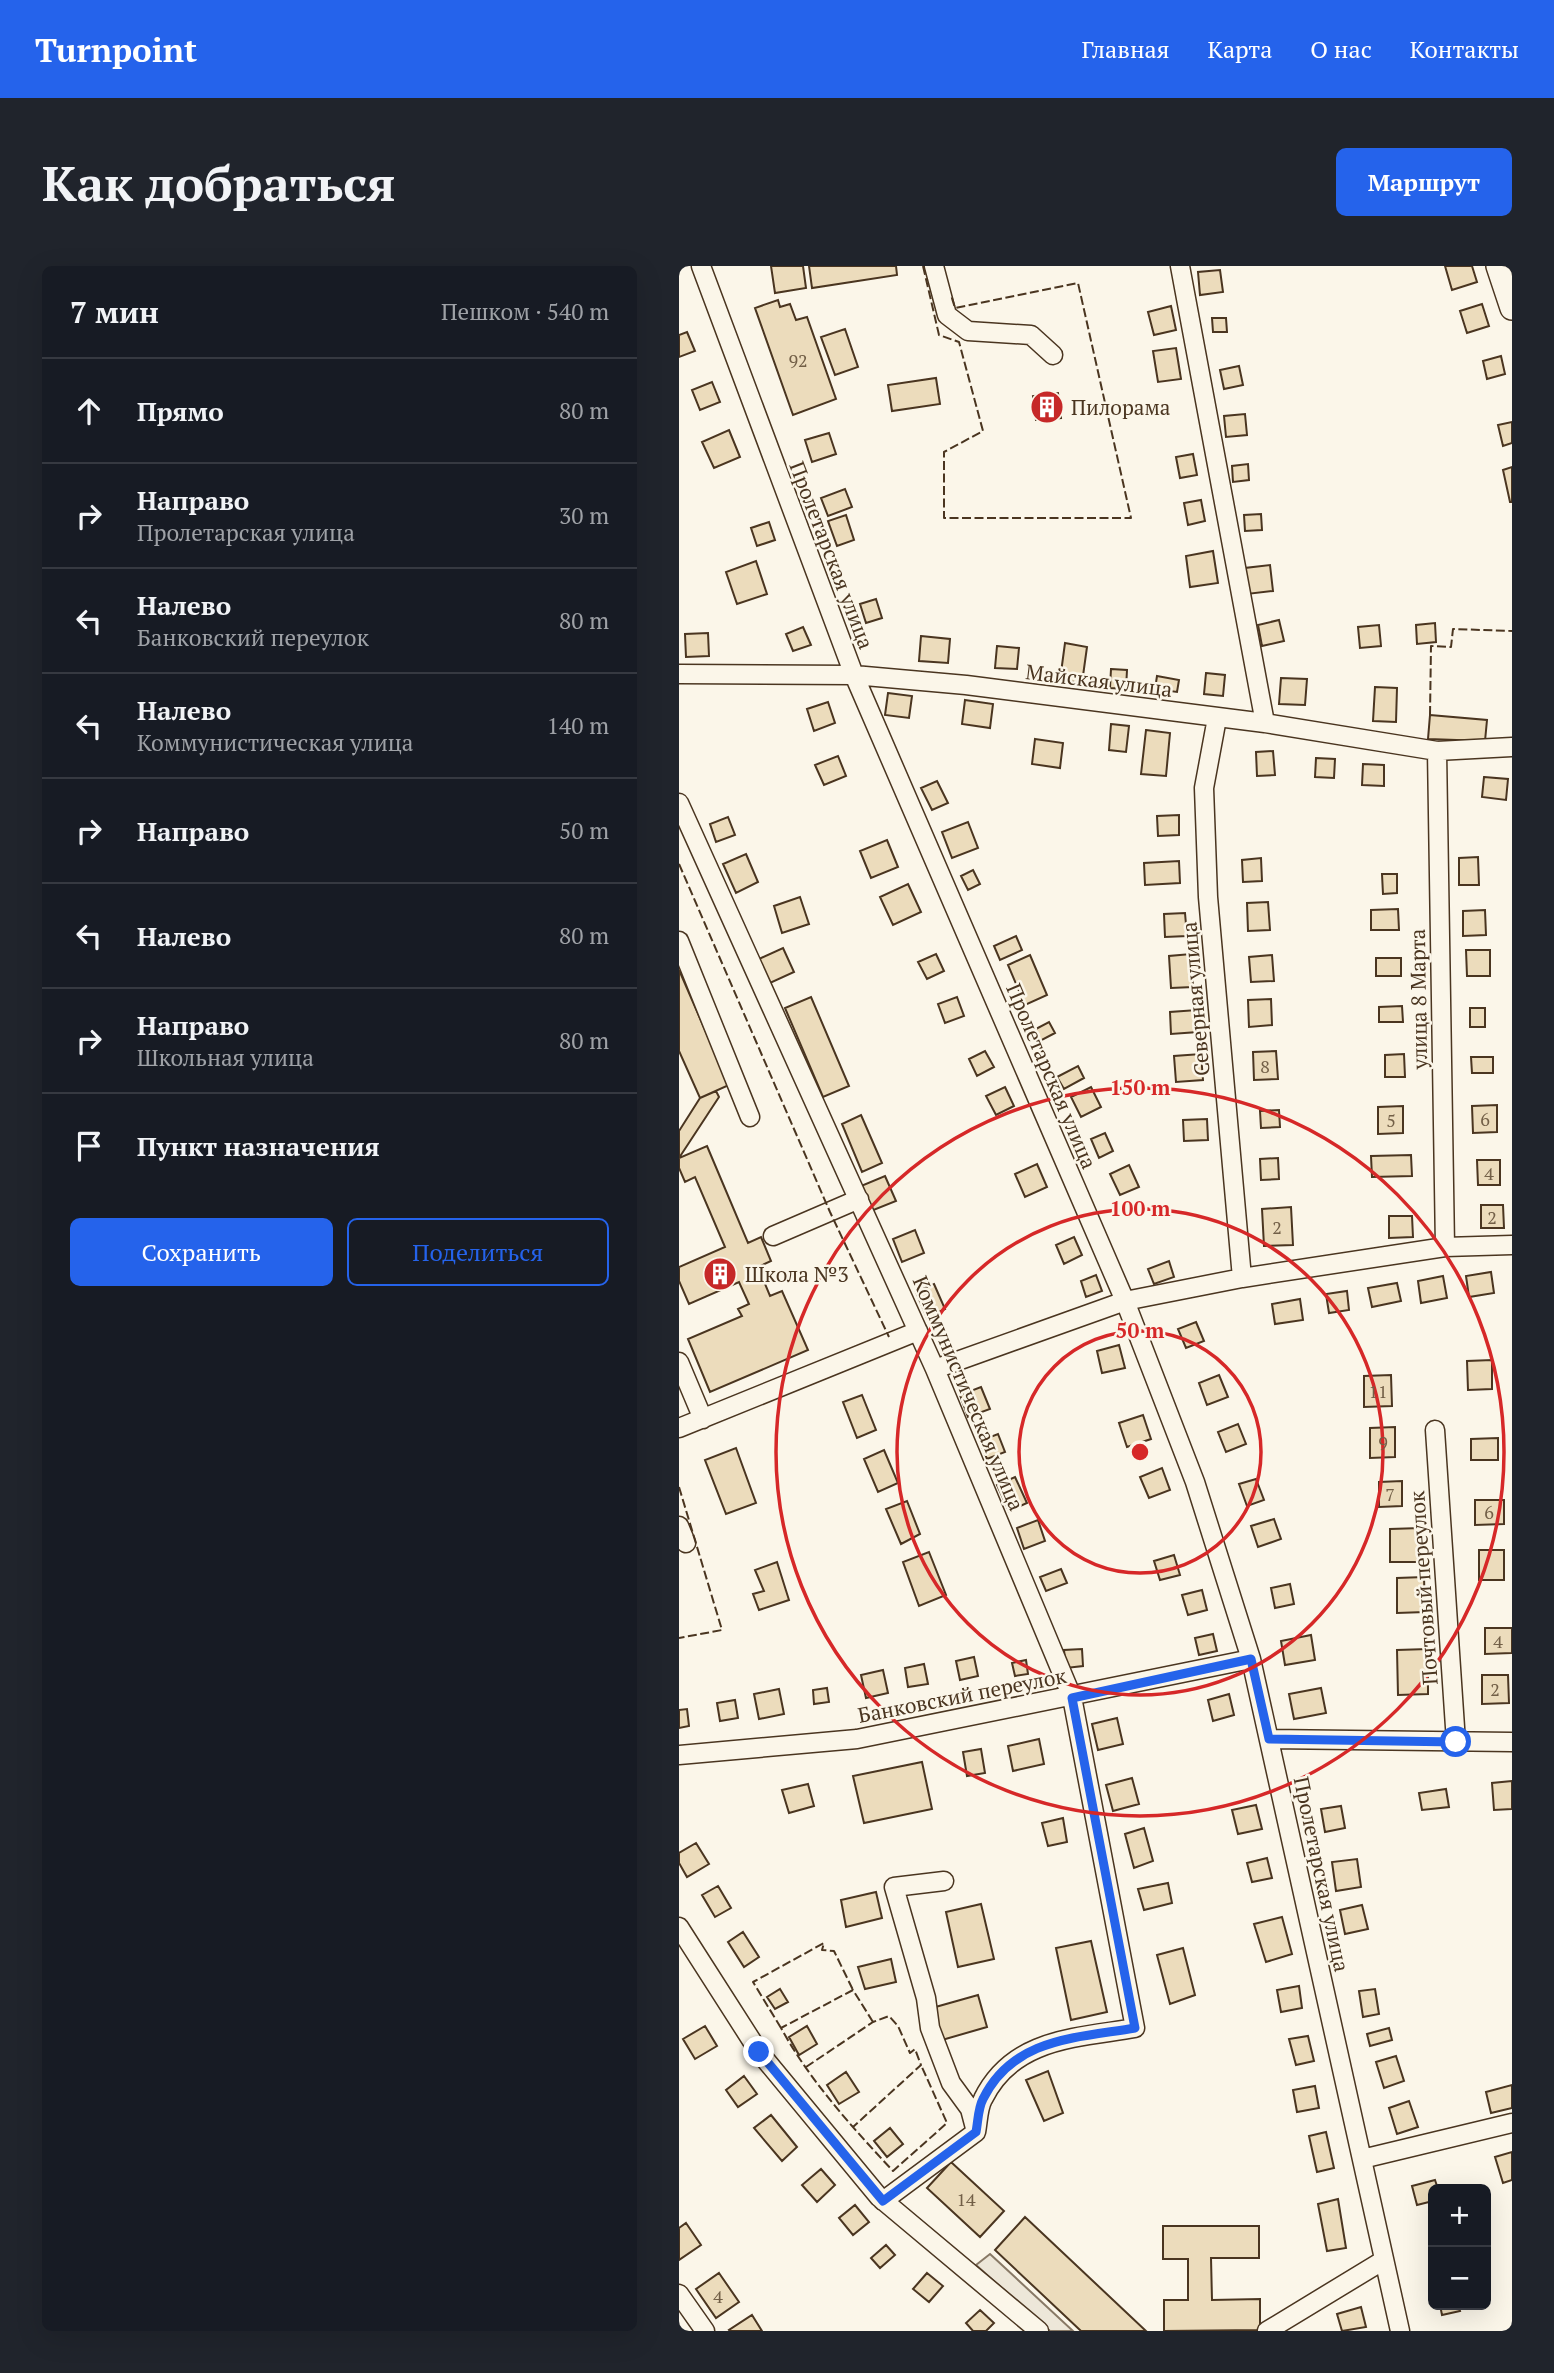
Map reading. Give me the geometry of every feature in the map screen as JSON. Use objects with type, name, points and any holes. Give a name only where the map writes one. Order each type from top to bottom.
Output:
[{"type":"main road","points":[[1498,266],[1512,309]]},
{"type":"street","name":"Пролетарская улица","points":[[701,266],[854,675],[1125,1301],[1195,1482],[1251,1659],[1400,2331]]},
{"type":"street","points":[[934,266],[947,315],[968,331],[1031,335],[1053,355]]},
{"type":"street","points":[[1180,266],[1265,723]]},
{"type":"street","name":"Майская улица","points":[[679,674],[854,675],[966,685],[1265,723],[1437,751],[1512,747]]},
{"type":"street","name":"Северная улица","points":[[1217,718],[1204,788],[1208,897],[1242,1278]]},
{"type":"street","name":"улица 8 Марта","points":[[1437,751],[1445,1247]]},
{"type":"street","name":"Коммунистическая улица","points":[[679,803],[935,1369],[1072,1698],[1135,2028],[1045,2042],[1010,2063],[982,2100],[976,2132]]},
{"type":"street","points":[[679,940],[750,1117]]},
{"type":"street","points":[[773,1236],[859,1199]]},
{"type":"street","points":[[935,1369],[1125,1301],[1242,1278],[1445,1247],[1512,1245]]},
{"type":"street","points":[[679,1429],[918,1331]]},
{"type":"street","points":[[679,1362],[702,1419]]},
{"type":"street","name":"Почтовый переулок","points":[[1435,1430],[1456,1742]]},
{"type":"street","name":"Банковский переулок","points":[[679,1755],[857,1739],[1072,1698],[1251,1659]]},
{"type":"street","points":[[1269,1739],[1512,1742]]},
{"type":"street","points":[[883,2201],[976,2132],[970,2109],[951,2083],[930,2028],[926,1998],[894,1887],[944,1881]]},
{"type":"street","points":[[679,1927],[759,2052],[883,2201],[1032,2329]]},
{"type":"street","points":[[1362,2159],[1512,2123]]},
{"type":"street","points":[[1267,2331],[1384,2260]]},
{"type":"street","points":[[679,2294],[705,2331]]},
{"type":"shaded area","points":[[990,2254],[1073,2331],[1050,2331],[976,2265]]},
{"type":"building","points":[[771,266],[803,266],[806,288],[775,293]]},
{"type":"building","points":[[809,266],[896,266],[897,275],[812,288]]},
{"type":"building","points":[[1445,266],[1472,266],[1477,282],[1452,290]]},
{"type":"building","points":[[1220,270],[1223,292],[1200,295],[1198,272]]},
{"type":"building","points":[[778,300],[780,307],[790,304],[796,320],[807,317],[836,399],[793,415],[755,308]]},
{"type":"building","points":[[1482,304],[1489,326],[1467,333],[1460,311]]},
{"type":"building","points":[[1171,306],[1176,330],[1154,335],[1148,312]]},
{"type":"building","points":[[1212,318],[1226,318],[1227,332],[1213,332]]},
{"type":"building","points":[[845,329],[858,367],[835,375],[821,337]]},
{"type":"building","points":[[687,332],[695,351],[679,357],[679,335]]},
{"type":"building","points":[[1176,348],[1181,379],[1158,382],[1153,351]]},
{"type":"building","points":[[1501,356],[1505,374],[1487,379],[1483,361]]},
{"type":"building","points":[[1239,366],[1243,385],[1224,389],[1220,370]]},
{"type":"building","points":[[936,378],[940,404],[892,411],[888,385]]},
{"type":"building","points":[[712,382],[720,402],[700,410],[692,390]]},
{"type":"building","name":"Пилорама","points":[[1058,393],[1061,418],[1036,420],[1033,396]]},
{"type":"building","points":[[1245,414],[1247,435],[1226,437],[1224,416]]},
{"type":"building","points":[[1512,422],[1512,443],[1503,446],[1498,425]]},
{"type":"building","points":[[729,430],[740,457],[714,468],[702,442]]},
{"type":"building","points":[[829,433],[836,454],[812,462],[805,440]]},
{"type":"building","points":[[1193,454],[1197,475],[1180,478],[1176,457]]},
{"type":"building","points":[[1248,464],[1249,480],[1233,482],[1232,466]]},
{"type":"building","points":[[1512,467],[1512,502],[1510,502],[1503,470]]},
{"type":"building","points":[[845,489],[852,507],[828,516],[821,498]]},
{"type":"building","points":[[1201,500],[1205,521],[1188,525],[1184,503]]},
{"type":"building","points":[[1261,514],[1262,530],[1245,531],[1244,515]]},
{"type":"building","points":[[846,515],[854,540],[837,546],[828,521]]},
{"type":"building","points":[[769,522],[775,540],[757,546],[751,528]]},
{"type":"building","points":[[1213,551],[1218,583],[1190,587],[1186,556]]},
{"type":"building","points":[[756,561],[767,594],[737,604],[726,572]]},
{"type":"building","points":[[1270,565],[1273,591],[1247,594],[1245,568]]},
{"type":"building","points":[[876,599],[882,618],[866,623],[860,604]]},
{"type":"building","points":[[1279,620],[1284,641],[1262,646],[1258,625]]},
{"type":"building","points":[[1435,623],[1436,642],[1417,644],[1416,625]]},
{"type":"building","points":[[1379,625],[1381,646],[1360,648],[1358,627]]},
{"type":"building","points":[[803,627],[811,645],[793,651],[786,634]]},
{"type":"building","points":[[708,633],[709,656],[686,657],[685,634]]},
{"type":"building","points":[[921,636],[950,639],[948,663],[919,661]]},
{"type":"building","points":[[1065,643],[1087,647],[1082,683],[1060,680]]},
{"type":"building","points":[[997,646],[1019,648],[1017,669],[995,668]]},
{"type":"building","points":[[1111,669],[1127,670],[1126,689],[1110,688]]},
{"type":"building","points":[[1206,673],[1225,675],[1223,696],[1204,694]]},
{"type":"building","points":[[1157,676],[1179,680],[1177,692],[1155,689]]},
{"type":"building","points":[[1281,678],[1307,679],[1305,705],[1279,704]]},
{"type":"building","points":[[1375,687],[1397,688],[1396,722],[1373,721]]},
{"type":"building","points":[[888,693],[912,696],[909,718],[885,715]]},
{"type":"building","points":[[965,700],[993,704],[990,728],[962,724]]},
{"type":"building","points":[[828,702],[835,723],[814,731],[807,709]]},
{"type":"building","points":[[1430,715],[1487,720],[1485,741],[1428,739]]},
{"type":"building","points":[[1111,724],[1129,726],[1126,752],[1109,750]]},
{"type":"building","points":[[1146,730],[1170,733],[1166,776],[1141,774]]},
{"type":"building","points":[[1035,739],[1063,743],[1060,768],[1032,764]]},
{"type":"building","points":[[1273,751],[1275,775],[1257,776],[1256,752]]},
{"type":"building","points":[[838,756],[846,776],[824,785],[815,765]]},
{"type":"building","points":[[1316,758],[1335,759],[1334,778],[1315,777]]},
{"type":"building","points":[[1363,764],[1384,765],[1384,786],[1362,785]]},
{"type":"building","points":[[1484,777],[1508,779],[1506,800],[1482,797]]},
{"type":"building","points":[[937,781],[948,803],[932,810],[921,788]]},
{"type":"building","points":[[1179,815],[1179,835],[1158,836],[1157,816]]},
{"type":"building","points":[[728,817],[735,835],[716,842],[710,824]]},
{"type":"building","points":[[968,822],[978,848],[952,858],[942,832]]},
{"type":"building","points":[[887,840],[898,867],[871,878],[860,851]]},
{"type":"building","points":[[746,854],[758,882],[736,893],[723,864]]},
{"type":"building","points":[[1478,857],[1479,885],[1459,885],[1459,858]]},
{"type":"building","points":[[1261,858],[1262,881],[1243,882],[1242,860]]},
{"type":"building","points":[[1179,861],[1180,883],[1145,885],[1144,863]]},
{"type":"building","points":[[973,870],[980,884],[968,890],[961,876]]},
{"type":"building","points":[[1382,874],[1397,874],[1397,893],[1383,894]]},
{"type":"building","points":[[908,884],[921,912],[893,925],[880,897]]},
{"type":"building","points":[[800,897],[809,924],[782,933],[774,906]]},
{"type":"building","points":[[1268,902],[1270,930],[1248,931],[1247,903]]},
{"type":"building","points":[[1398,909],[1399,930],[1371,930],[1371,910]]},
{"type":"building","points":[[1485,910],[1486,935],[1463,936],[1463,911]]},
{"type":"building","points":[[1185,913],[1187,936],[1165,937],[1164,914]]},
{"type":"building","points":[[1016,936],[1022,950],[1000,960],[994,946]]},
{"type":"building","points":[[783,948],[794,972],[770,983],[759,959]]},
{"type":"building","points":[[1466,950],[1490,950],[1490,976],[1467,976]]},
{"type":"building","points":[[936,954],[944,971],[927,979],[918,962]]},
{"type":"building","points":[[1191,954],[1193,987],[1171,988],[1169,956]]},
{"type":"building","points":[[1030,955],[1047,995],[1025,1005],[1008,965]]},
{"type":"building","points":[[1272,955],[1274,981],[1251,982],[1249,957]]},
{"type":"building","points":[[1376,958],[1401,958],[1401,976],[1376,976]]},
{"type":"building","points":[[679,970],[729,1085],[700,1098],[679,1051]]},
{"type":"building","points":[[811,997],[849,1086],[823,1097],[785,1008]]},
{"type":"building","points":[[957,997],[964,1016],[945,1023],[938,1004]]},
{"type":"building","points":[[1271,999],[1272,1025],[1249,1027],[1248,1000]]},
{"type":"building","points":[[1402,1006],[1403,1022],[1379,1022],[1379,1007]]},
{"type":"building","points":[[1470,1008],[1485,1008],[1485,1027],[1470,1027]]},
{"type":"building","points":[[1197,1010],[1198,1032],[1171,1034],[1170,1012]]},
{"type":"building","points":[[1049,1022],[1055,1033],[1038,1042],[1032,1031]]},
{"type":"building","points":[[985,1051],[994,1067],[977,1076],[969,1059]]},
{"type":"building","points":[[1276,1051],[1278,1079],[1254,1080],[1253,1052]]},
{"type":"building","points":[[1201,1054],[1203,1080],[1176,1082],[1174,1056]]},
{"type":"building","points":[[1404,1054],[1405,1077],[1385,1077],[1385,1055]]},
{"type":"building","points":[[1471,1057],[1493,1057],[1493,1073],[1472,1073]]},
{"type":"building","points":[[1078,1066],[1084,1078],[1064,1089],[1057,1077]]},
{"type":"building","points":[[1005,1087],[1014,1106],[996,1115],[986,1096]]},
{"type":"building","points":[[1091,1087],[1101,1107],[1081,1117],[1071,1097]]},
{"type":"building","points":[[716,1091],[719,1097],[679,1158],[679,1131],[700,1098]]},
{"type":"building","points":[[1497,1105],[1497,1132],[1473,1133],[1472,1106]]},
{"type":"building","points":[[1403,1106],[1403,1133],[1378,1134],[1378,1107]]},
{"type":"building","points":[[1279,1110],[1280,1127],[1261,1128],[1260,1111]]},
{"type":"building","points":[[861,1115],[882,1163],[862,1172],[842,1124]]},
{"type":"building","points":[[1207,1119],[1208,1140],[1184,1141],[1183,1120]]},
{"type":"building","points":[[1105,1133],[1113,1151],[1099,1158],[1091,1139]]},
{"type":"building","name":"Школа №3","points":[[707,1146],[748,1243],[761,1237],[771,1261],[758,1267],[770,1296],[782,1291],[808,1350],[710,1392],[688,1339],[742,1316],[738,1309],[749,1304],[739,1282],[689,1304],[679,1281],[679,1267],[725,1247],[695,1177],[685,1182],[679,1168],[679,1158]]},
{"type":"building","points":[[1411,1155],[1412,1176],[1372,1177],[1371,1156]]},
{"type":"building","points":[[1278,1158],[1279,1179],[1261,1180],[1260,1159]]},
{"type":"building","points":[[1477,1160],[1500,1160],[1500,1185],[1478,1185]]},
{"type":"building","points":[[1037,1164],[1047,1187],[1025,1197],[1015,1174]]},
{"type":"building","points":[[1129,1165],[1139,1187],[1120,1195],[1110,1174]]},
{"type":"building","points":[[885,1176],[896,1201],[871,1211],[861,1186]]},
{"type":"building","points":[[1481,1205],[1503,1205],[1504,1228],[1481,1228]]},
{"type":"building","points":[[1291,1207],[1293,1245],[1264,1246],[1262,1209]]},
{"type":"building","points":[[1389,1216],[1412,1216],[1413,1237],[1389,1238]]},
{"type":"building","points":[[915,1230],[924,1253],[902,1262],[893,1239]]},
{"type":"building","points":[[1074,1237],[1082,1255],[1064,1264],[1056,1245]]},
{"type":"building","points":[[1169,1261],[1174,1277],[1154,1284],[1148,1269]]},
{"type":"building","points":[[1491,1272],[1494,1293],[1469,1297],[1466,1276]]},
{"type":"building","points":[[1096,1275],[1102,1291],[1086,1297],[1081,1281]]},
{"type":"building","points":[[1443,1276],[1447,1298],[1421,1303],[1418,1281]]},
{"type":"building","points":[[1397,1283],[1401,1301],[1372,1307],[1368,1288]]},
{"type":"building","points":[[934,1284],[945,1309],[927,1318],[916,1292]]},
{"type":"building","points":[[1347,1291],[1349,1310],[1329,1313],[1326,1294]]},
{"type":"building","points":[[1300,1299],[1303,1320],[1275,1324],[1272,1304]]},
{"type":"building","points":[[1196,1322],[1204,1341],[1186,1348],[1178,1329]]},
{"type":"building","points":[[1119,1345],[1125,1368],[1102,1373],[1097,1351]]},
{"type":"building","points":[[1492,1360],[1492,1389],[1468,1390],[1467,1361]]},
{"type":"building","points":[[1219,1375],[1228,1397],[1207,1405],[1199,1383]]},
{"type":"building","points":[[1391,1375],[1392,1406],[1364,1407],[1364,1376]]},
{"type":"building","points":[[981,1387],[990,1409],[968,1417],[960,1395]]},
{"type":"building","points":[[862,1395],[876,1430],[857,1438],[843,1402]]},
{"type":"building","points":[[1143,1415],[1151,1439],[1127,1447],[1119,1423]]},
{"type":"building","points":[[1238,1424],[1246,1444],[1226,1452],[1218,1432]]},
{"type":"building","points":[[1395,1427],[1395,1457],[1370,1458],[1370,1428]]},
{"type":"building","points":[[998,1434],[1005,1452],[987,1459],[980,1441]]},
{"type":"building","points":[[1498,1438],[1498,1460],[1471,1460],[1471,1439]]},
{"type":"building","points":[[736,1448],[756,1503],[726,1514],[705,1460]]},
{"type":"building","points":[[884,1450],[898,1483],[878,1492],[864,1459]]},
{"type":"building","points":[[1162,1468],[1170,1490],[1149,1498],[1140,1477]]},
{"type":"building","points":[[1015,1477],[1027,1503],[1009,1511],[997,1485]]},
{"type":"building","points":[[1256,1479],[1264,1500],[1247,1506],[1239,1484]]},
{"type":"building","points":[[1402,1481],[1402,1506],[1379,1507],[1379,1482]]},
{"type":"building","points":[[1475,1500],[1504,1500],[1504,1524],[1475,1525]]},
{"type":"building","points":[[907,1501],[920,1534],[901,1544],[886,1509]]},
{"type":"building","points":[[1274,1519],[1281,1539],[1258,1547],[1251,1526]]},
{"type":"building","points":[[1038,1520],[1045,1541],[1024,1549],[1017,1528]]},
{"type":"building","points":[[1421,1528],[1421,1562],[1390,1562],[1390,1529]]},
{"type":"building","points":[[1479,1550],[1504,1550],[1504,1580],[1479,1580]]},
{"type":"building","points":[[929,1552],[946,1595],[919,1606],[903,1562]]},
{"type":"building","points":[[1174,1555],[1180,1575],[1160,1580],[1154,1561]]},
{"type":"building","points":[[777,1562],[789,1600],[759,1610],[753,1594],[764,1591],[755,1570]]},
{"type":"building","points":[[1061,1569],[1067,1583],[1046,1591],[1040,1577]]},
{"type":"building","points":[[1424,1577],[1425,1612],[1397,1613],[1397,1578]]},
{"type":"building","points":[[1290,1584],[1294,1604],[1275,1608],[1271,1588]]},
{"type":"building","points":[[1202,1590],[1207,1610],[1188,1615],[1182,1595]]},
{"type":"building","points":[[1485,1628],[1512,1628],[1512,1653],[1485,1654]]},
{"type":"building","points":[[1213,1634],[1217,1651],[1199,1655],[1195,1638]]},
{"type":"building","points":[[1311,1635],[1315,1660],[1285,1665],[1281,1641]]},
{"type":"building","points":[[1082,1649],[1083,1666],[1066,1668],[1064,1650]]},
{"type":"building","points":[[1428,1649],[1428,1694],[1398,1695],[1397,1650]]},
{"type":"building","points":[[974,1657],[978,1676],[960,1680],[956,1661]]},
{"type":"building","points":[[1026,1660],[1028,1674],[1015,1676],[1012,1663]]},
{"type":"building","points":[[924,1664],[928,1684],[908,1687],[905,1668]]},
{"type":"building","points":[[883,1670],[888,1693],[866,1698],[861,1675]]},
{"type":"building","points":[[1482,1675],[1508,1675],[1509,1703],[1482,1704]]},
{"type":"building","points":[[827,1688],[829,1702],[814,1704],[813,1690]]},
{"type":"building","points":[[1321,1688],[1326,1713],[1294,1719],[1289,1694]]},
{"type":"building","points":[[779,1689],[784,1714],[759,1719],[754,1694]]},
{"type":"building","points":[[1229,1694],[1234,1715],[1213,1721],[1208,1700]]},
{"type":"building","points":[[735,1700],[738,1718],[720,1721],[717,1703]]},
{"type":"building","points":[[687,1709],[689,1726],[679,1728],[679,1710]]},
{"type":"building","points":[[1117,1718],[1123,1744],[1098,1750],[1092,1724]]},
{"type":"building","points":[[1039,1739],[1044,1764],[1013,1771],[1008,1746]]},
{"type":"building","points":[[981,1749],[985,1773],[967,1776],[963,1752]]},
{"type":"building","points":[[922,1762],[932,1809],[864,1823],[853,1776]]},
{"type":"building","points":[[1132,1778],[1139,1804],[1113,1811],[1106,1785]]},
{"type":"building","points":[[1512,1781],[1512,1809],[1494,1810],[1492,1783]]},
{"type":"building","points":[[808,1784],[814,1806],[789,1813],[782,1790]]},
{"type":"building","points":[[1446,1789],[1449,1807],[1422,1810],[1419,1793]]},
{"type":"building","points":[[1256,1805],[1262,1829],[1238,1834],[1232,1810]]},
{"type":"building","points":[[1341,1806],[1345,1828],[1325,1832],[1321,1809]]},
{"type":"building","points":[[1063,1818],[1067,1842],[1048,1846],[1042,1823]]},
{"type":"building","points":[[1144,1828],[1153,1861],[1134,1868],[1125,1834]]},
{"type":"building","points":[[696,1843],[709,1864],[687,1877],[679,1863],[679,1853]]},
{"type":"building","points":[[1267,1858],[1272,1878],[1252,1882],[1247,1863]]},
{"type":"building","points":[[1357,1859],[1361,1887],[1336,1891],[1332,1862]]},
{"type":"building","points":[[1168,1883],[1172,1903],[1144,1910],[1138,1889]]},
{"type":"building","points":[[718,1886],[731,1908],[715,1917],[702,1895]]},
{"type":"building","points":[[876,1892],[882,1918],[846,1927],[841,1900]]},
{"type":"building","points":[[981,1904],[994,1959],[958,1967],[946,1912]]},
{"type":"building","points":[[1362,1905],[1368,1929],[1345,1934],[1340,1910]]},
{"type":"building","points":[[1282,1917],[1292,1954],[1266,1962],[1254,1924]]},
{"type":"building","points":[[743,1932],[759,1957],[744,1967],[728,1942]]},
{"type":"building","points":[[1091,1941],[1107,2012],[1071,2020],[1056,1948]]},
{"type":"building","points":[[1183,1948],[1195,1995],[1170,2004],[1157,1955]]},
{"type":"building","points":[[891,1959],[896,1982],[865,1989],[858,1967]]},
{"type":"building","points":[[1299,1986],[1302,2008],[1281,2012],[1277,1990]]},
{"type":"building","points":[[780,1989],[788,2002],[775,2009],[767,1997]]},
{"type":"building","points":[[1375,1989],[1379,2014],[1363,2017],[1359,1991]]},
{"type":"building","points":[[978,1995],[987,2027],[942,2040],[932,2008]]},
{"type":"building","points":[[705,2026],[717,2046],[695,2059],[683,2039]]},
{"type":"building","points":[[807,2026],[817,2044],[799,2055],[789,2037]]},
{"type":"building","points":[[1389,2028],[1392,2040],[1370,2046],[1367,2034]]},
{"type":"building","points":[[1308,2036],[1314,2061],[1296,2065],[1289,2039]]},
{"type":"building","points":[[1396,2056],[1404,2081],[1384,2088],[1376,2062]]},
{"type":"building","points":[[1048,2071],[1063,2113],[1044,2121],[1026,2080]]},
{"type":"building","points":[[846,2072],[859,2092],[839,2104],[827,2085]]},
{"type":"building","points":[[744,2076],[757,2094],[738,2107],[726,2090]]},
{"type":"building","points":[[1512,2085],[1512,2108],[1491,2113],[1486,2092]]},
{"type":"building","points":[[1315,2086],[1319,2108],[1297,2112],[1293,2090]]},
{"type":"building","points":[[1409,2101],[1418,2127],[1397,2134],[1389,2108]]},
{"type":"building","points":[[771,2115],[797,2147],[782,2161],[754,2128]]},
{"type":"building","points":[[890,2128],[903,2144],[887,2157],[874,2141]]},
{"type":"building","points":[[1326,2132],[1334,2168],[1317,2172],[1309,2136]]},
{"type":"building","points":[[1512,2152],[1512,2180],[1503,2183],[1495,2157]]},
{"type":"building","points":[[951,2162],[1004,2211],[980,2237],[927,2188]]},
{"type":"building","points":[[821,2169],[835,2185],[817,2202],[802,2185]]},
{"type":"building","points":[[1435,2180],[1436,2184],[1428,2184],[1428,2202],[1417,2205],[1412,2186]]},
{"type":"building","points":[[1338,2199],[1346,2248],[1327,2251],[1318,2204]]},
{"type":"building","points":[[855,2205],[869,2222],[853,2235],[839,2218]]},
{"type":"building","points":[[1025,2217],[1146,2331],[1081,2331],[995,2250]]},
{"type":"building","points":[[686,2223],[701,2245],[679,2260],[679,2228]]},
{"type":"building","points":[[1163,2226],[1259,2226],[1259,2258],[1211,2258],[1212,2300],[1260,2299],[1260,2330],[1164,2331],[1164,2300],[1188,2300],[1188,2259],[1163,2259]]},
{"type":"building","points":[[886,2245],[895,2255],[880,2268],[871,2258]]},
{"type":"building","points":[[719,2273],[739,2302],[716,2318],[696,2289]]},
{"type":"building","points":[[927,2273],[943,2286],[929,2302],[913,2289]]},
{"type":"building","points":[[1361,2307],[1366,2327],[1342,2331],[1337,2314]]},
{"type":"building","points":[[980,2310],[994,2323],[986,2331],[973,2331],[966,2323]]},
{"type":"building","points":[[1441,2310],[1460,2311],[1442,2315]]},
{"type":"building","points":[[752,2315],[762,2331],[729,2330]]},
{"type":"fence","points":[[923,266],[939,335],[959,342],[983,431],[944,452],[944,518],[1131,518],[1078,283],[955,308],[951,295]]},
{"type":"fence","points":[[1430,715],[1431,646],[1451,647],[1453,629],[1512,631]]},
{"type":"fence","points":[[679,864],[830,1212],[889,1337]]},
{"type":"fence","points":[[679,1487],[722,1630],[679,1638]]},
{"type":"fence","points":[[781,2028],[753,1982],[824,1943],[822,1950],[834,1951],[853,1990]]},
{"type":"fence","points":[[873,2022],[853,1990],[781,2028],[818,2085],[893,2171],[947,2123],[921,2065]]},
{"type":"fence","points":[[806,2067],[873,2022],[889,2016],[898,2026],[910,2053],[915,2049],[921,2065],[853,2127]]},
{"type":"place","name":"Пилорама","points":[[1047,407]]},
{"type":"place","name":"Школа №3","points":[[720,1274]]},
{"type":"route","points":[[759,2052],[883,2201],[976,2132],[982,2100],[1010,2063],[1045,2042],[1135,2028],[1072,1698],[1251,1659],[1269,1739],[1456,1742]]}]
